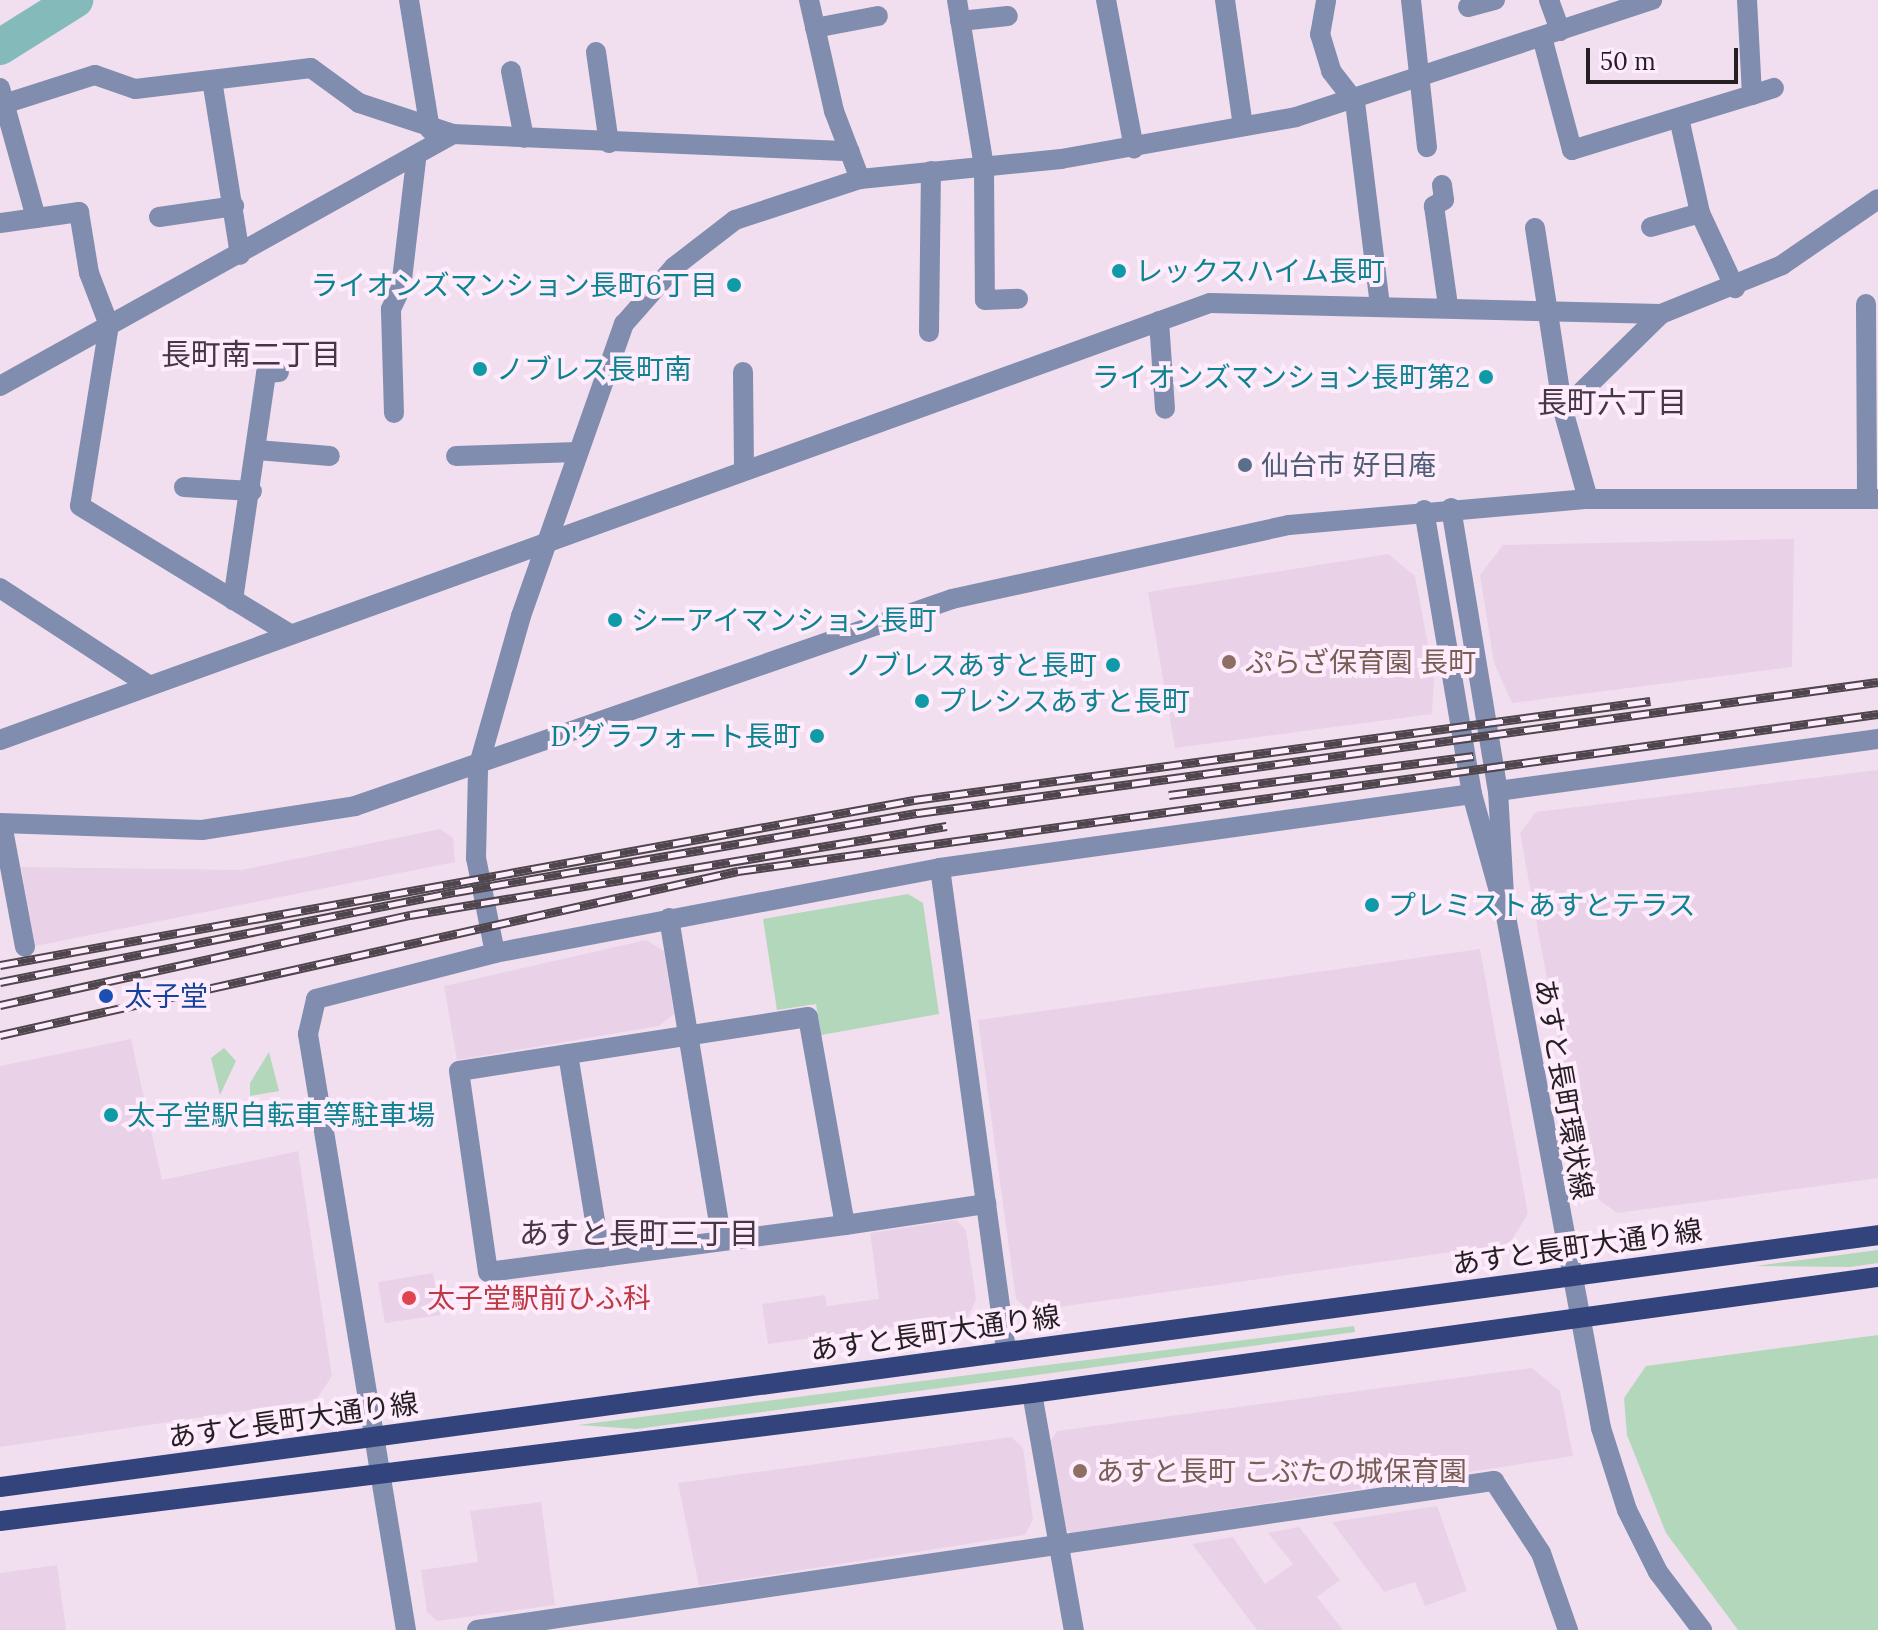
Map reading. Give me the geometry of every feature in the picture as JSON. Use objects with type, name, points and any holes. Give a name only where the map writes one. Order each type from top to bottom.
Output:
[{"type":"main road","name":"あすと長町大通り線","points":[[0,1487],[1878,1235]]},
{"type":"main road","points":[[0,1521],[1032,1393],[1878,1277]]},
{"type":"street","points":[[409,0],[430,129]]},
{"type":"street","points":[[809,0],[860,179]]},
{"type":"street","points":[[957,0],[984,167],[985,300],[1018,299]]},
{"type":"street","points":[[1106,0],[1134,148]]},
{"type":"street","points":[[1225,0],[1243,126]]},
{"type":"street","points":[[1411,0],[1427,147]]},
{"type":"street","points":[[1468,7],[1495,0]]},
{"type":"street","points":[[1549,0],[1551,34],[1572,150],[1774,88]]},
{"type":"street","points":[[495,953],[476,858],[478,768],[549,540],[624,324],[674,267],[735,220],[860,179],[1134,148],[1355,102],[1551,34],[1599,9],[1652,0]]},
{"type":"street","points":[[1747,0],[1752,95]]},
{"type":"street","points":[[1326,1],[1323,54],[1355,102],[1380,305]]},
{"type":"street","points":[[815,28],[878,16]]},
{"type":"street","points":[[960,21],[1008,16]]},
{"type":"street","points":[[596,52],[609,143]]},
{"type":"street","points":[[36,218],[4,95],[95,75],[135,89],[311,68],[359,103],[430,129],[453,134],[850,151]]},
{"type":"street","points":[[511,71],[524,138]]},
{"type":"street","points":[[212,80],[240,255]]},
{"type":"street","points":[[1679,118],[1700,213],[1735,288]]},
{"type":"street","points":[[0,386],[416,160],[453,134]]},
{"type":"street","points":[[394,413],[391,309],[401,288],[416,160]]},
{"type":"street","points":[[929,332],[931,171]]},
{"type":"street","points":[[1442,185],[1444,200],[1434,206],[1448,306]]},
{"type":"street","points":[[0,740],[744,468],[1210,303],[1448,306],[1661,314],[1735,288],[1850,224],[1878,199]]},
{"type":"street","points":[[159,217],[234,206]]},
{"type":"street","points":[[0,223],[79,212],[109,325],[80,506],[288,633]]},
{"type":"street","points":[[1651,227],[1700,213]]},
{"type":"street","points":[[1535,228],[1563,410],[1588,499]]},
{"type":"street","points":[[25,947],[1,824],[144,833],[276,822],[478,768],[952,599],[1199,542],[1424,510],[1588,499],[1872,499],[1872,344],[1866,304]]},
{"type":"street","points":[[1563,410],[1661,314]]},
{"type":"street","points":[[1159,321],[1165,409]]},
{"type":"street","points":[[233,600],[252,491],[266,373],[279,372]]},
{"type":"street","points":[[743,372],[744,468]]},
{"type":"street","points":[[257,450],[330,456]]},
{"type":"street","points":[[456,456],[578,452]]},
{"type":"street","points":[[184,487],[252,491]]},
{"type":"street","name":"あすと長町環状線","points":[[1451,508],[1498,791],[1505,911]]},
{"type":"street","name":"あすと長町環状線","points":[[1424,510],[1472,794],[1505,911],[1578,1320],[1627,1510],[1658,1572],[1702,1630]]},
{"type":"street","points":[[0,588],[148,685]]},
{"type":"street","points":[[1498,791],[1878,739]]},
{"type":"street","points":[[406,1630],[377,1437],[308,1034],[309,1006],[325,993],[495,953],[940,868],[1472,794]]},
{"type":"street","points":[[940,868],[1006,1352]]},
{"type":"street","points":[[669,918],[722,1240]]},
{"type":"street","points":[[845,1225],[808,1017],[459,1071],[488,1272],[845,1225],[986,1204]]},
{"type":"street","points":[[568,1054],[601,1257]]},
{"type":"street","points":[[1032,1393],[1055,1543],[1074,1630]]},
{"type":"street","points":[[477,1630],[1494,1481],[1541,1553],[1568,1630]]},
{"type":"shaded area","points":[[1794,539],[1792,667],[1512,703],[1494,663],[1480,575],[1503,545]]},
{"type":"shaded area","points":[[1388,554],[1415,576],[1434,676],[1432,714],[1175,748],[1148,592]]},
{"type":"shaded area","points":[[1878,770],[1878,1178],[1617,1213],[1586,1190],[1520,833],[1536,812]]},
{"type":"shaded area","points":[[440,829],[453,838],[455,862],[35,946],[21,867],[242,870]]},
{"type":"shaded area","points":[[646,940],[664,951],[674,1014],[659,1026],[457,1060],[444,986]]},
{"type":"shaded area","points":[[1480,949],[1528,1214],[1509,1244],[1030,1311],[1016,1299],[978,1020]]},
{"type":"shaded area","points":[[131,1039],[162,1180],[298,1151],[332,1376],[316,1400],[0,1447],[0,1066]]},
{"type":"shaded area","points":[[956,1220],[966,1230],[976,1299],[968,1317],[768,1344],[762,1304],[825,1295],[827,1306],[879,1299],[870,1233]]},
{"type":"shaded area","name":"太子堂駅前ひふ科","points":[[433,1273],[440,1315],[385,1323],[378,1282]]},
{"type":"shaded area","points":[[1532,1368],[1560,1391],[1573,1456],[1071,1533],[1062,1526],[1049,1443],[1057,1431]]},
{"type":"shaded area","points":[[1011,1437],[1023,1448],[1033,1519],[1025,1535],[699,1586],[678,1483]]},
{"type":"shaded area","points":[[541,1502],[555,1605],[437,1621],[427,1612],[421,1570],[478,1562],[470,1511]]},
{"type":"shaded area","points":[[1437,1506],[1467,1591],[1425,1606],[1415,1582],[1384,1592],[1332,1522]]},
{"type":"shaded area","points":[[1299,1527],[1340,1580],[1317,1597],[1343,1630],[1257,1630],[1192,1544],[1233,1537],[1265,1584],[1293,1564],[1268,1533]]},
{"type":"shaded area","points":[[57,1565],[66,1630],[0,1630],[0,1573]]},
{"type":"green space","points":[[908,894],[923,903],[939,1014],[821,1035],[816,1004],[777,1010],[763,919]]},
{"type":"green space","points":[[224,1048],[236,1061],[220,1095],[211,1058]]},
{"type":"green space","points":[[269,1052],[279,1091],[250,1096],[250,1083]]},
{"type":"green space","points":[[1878,1250],[1878,1263],[1850,1267],[1755,1266]]},
{"type":"green space","points":[[1354,1326],[1355,1332],[636,1429],[578,1425]]},
{"type":"green space","points":[[1878,1335],[1878,1630],[1738,1630],[1666,1533],[1627,1435],[1624,1398],[1646,1366]]},
{"type":"waterway","points":[[0,47],[75,0]]},
{"type":"railway","points":[[0,982],[455,892],[918,813],[1878,682]]},
{"type":"railway","points":[[0,965],[914,800],[1650,701]]},
{"type":"railway","points":[[0,1035],[738,871],[1878,714]]},
{"type":"railway","points":[[1169,795],[1474,756]]},
{"type":"railway","points":[[0,1005],[410,915],[947,826]]},
{"type":"place","name":"レックスハイム長町","points":[[1119,271]]},
{"type":"place","name":"ライオンズマンション長町6丁目","points":[[734,285]]},
{"type":"place","name":"ノブレス長町南","points":[[480,369]]},
{"type":"place","name":"ライオンズマンション長町第2","points":[[1486,377]]},
{"type":"place","name":"仙台市 好日庵","points":[[1245,465]]},
{"type":"place","name":"シーアイマンション長町","points":[[615,620]]},
{"type":"place","name":"ぷらざ保育園 長町","points":[[1229,662]]},
{"type":"place","name":"ノブレスあすと長町","points":[[1113,665]]},
{"type":"place","name":"プレシスあすと長町","points":[[922,701]]},
{"type":"place","name":"D'グラフォート長町","points":[[817,736]]},
{"type":"place","name":"プレミストあすとテラス","points":[[1372,905]]},
{"type":"place","name":"太子堂","points":[[106,996]]},
{"type":"place","name":"太子堂駅自転車等駐車場","points":[[111,1115]]},
{"type":"place","name":"太子堂駅前ひふ科","points":[[409,1298]]},
{"type":"place","name":"あすと長町 こぶたの城保育園","points":[[1080,1471]]},
{"type":"district","name":"長町南二丁目","points":[[251,354]]},
{"type":"district","name":"長町六丁目","points":[[1612,402]]},
{"type":"district","name":"あすと長町三丁目","points":[[639,1233]]}]
